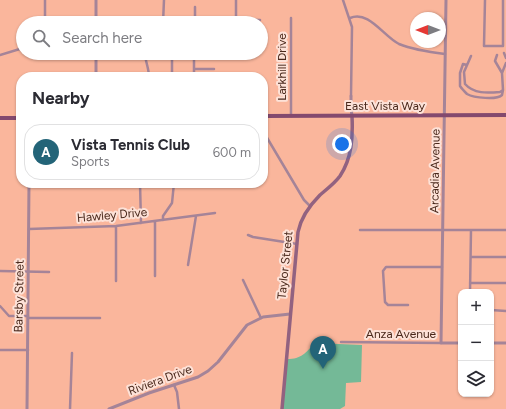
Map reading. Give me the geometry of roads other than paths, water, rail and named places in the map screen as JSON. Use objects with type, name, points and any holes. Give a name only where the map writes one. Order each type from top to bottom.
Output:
[{"type":"main road","name":"East Vista Way","points":[[268,116],[506,115]]},
{"type":"main road","name":"Taylor Street","points":[[282,409],[298,232],[301,222],[310,206],[340,176],[348,161],[352,145],[352,116]]},
{"type":"main road","points":[[0,118],[16,118]]},
{"type":"street","points":[[45,0],[45,16]]},
{"type":"street","points":[[96,0],[96,16]]},
{"type":"street","points":[[163,16],[164,0]]},
{"type":"street","points":[[236,0],[236,16]]},
{"type":"street","points":[[343,0],[352,27],[352,116]]},
{"type":"street","name":"Arcadia Avenue","points":[[441,343],[446,0]]},
{"type":"street","points":[[485,0],[484,46],[503,46],[503,0]]},
{"type":"street","points":[[195,7],[195,16]]},
{"type":"street","points":[[350,18],[357,16],[365,17],[390,38],[406,46],[428,52],[445,54]]},
{"type":"street","name":"Larkhill Drive","points":[[290,18],[291,116]]},
{"type":"street","points":[[0,55],[16,50]]},
{"type":"street","points":[[504,53],[506,58]]},
{"type":"street","points":[[497,55],[495,62],[504,77]]},
{"type":"street","points":[[471,56],[464,72],[464,82],[470,90],[498,92],[503,90]]},
{"type":"street","points":[[96,60],[96,72]]},
{"type":"street","points":[[147,60],[149,72]]},
{"type":"street","points":[[172,60],[172,72]]},
{"type":"street","points":[[194,60],[194,69],[214,69]]},
{"type":"street","points":[[467,65],[463,64],[460,71],[460,86],[467,94],[482,97],[499,97],[502,95],[506,63]]},
{"type":"street","points":[[268,139],[304,200],[310,206]]},
{"type":"street","name":"Barsby Street","points":[[27,409],[29,188]]},
{"type":"street","points":[[140,188],[141,223]]},
{"type":"street","points":[[163,220],[163,216],[172,203],[174,188]]},
{"type":"street","name":"Hawley Drive","points":[[29,229],[116,226],[215,213]]},
{"type":"street","points":[[188,265],[196,216]]},
{"type":"street","points":[[155,221],[155,276]]},
{"type":"street","points":[[116,226],[116,282]]},
{"type":"street","points":[[360,230],[506,230]]},
{"type":"street","points":[[470,289],[471,230]]},
{"type":"street","points":[[248,234],[254,237],[297,244]]},
{"type":"street","points":[[470,257],[506,257]]},
{"type":"street","points":[[408,304],[388,304],[385,302],[384,269],[442,268]]},
{"type":"street","points":[[0,271],[48,272]]},
{"type":"street","points":[[243,280],[261,318]]},
{"type":"street","points":[[470,283],[506,283]]},
{"type":"street","points":[[0,306],[9,316],[100,318]]},
{"type":"street","points":[[494,310],[506,311]]},
{"type":"street","name":"Riviera Drive","points":[[109,409],[174,384],[198,377],[218,362],[247,325],[261,318],[290,314]]},
{"type":"street","name":"Anza Avenue","points":[[341,342],[458,343]]},
{"type":"street","points":[[494,343],[506,343]]},
{"type":"street","points":[[0,350],[28,350]]},
{"type":"street","points":[[70,409],[72,353]]},
{"type":"street","points":[[174,384],[177,392],[179,409]]},
{"type":"place","name":"Vista Tennis Club","points":[[323,369]]}]
